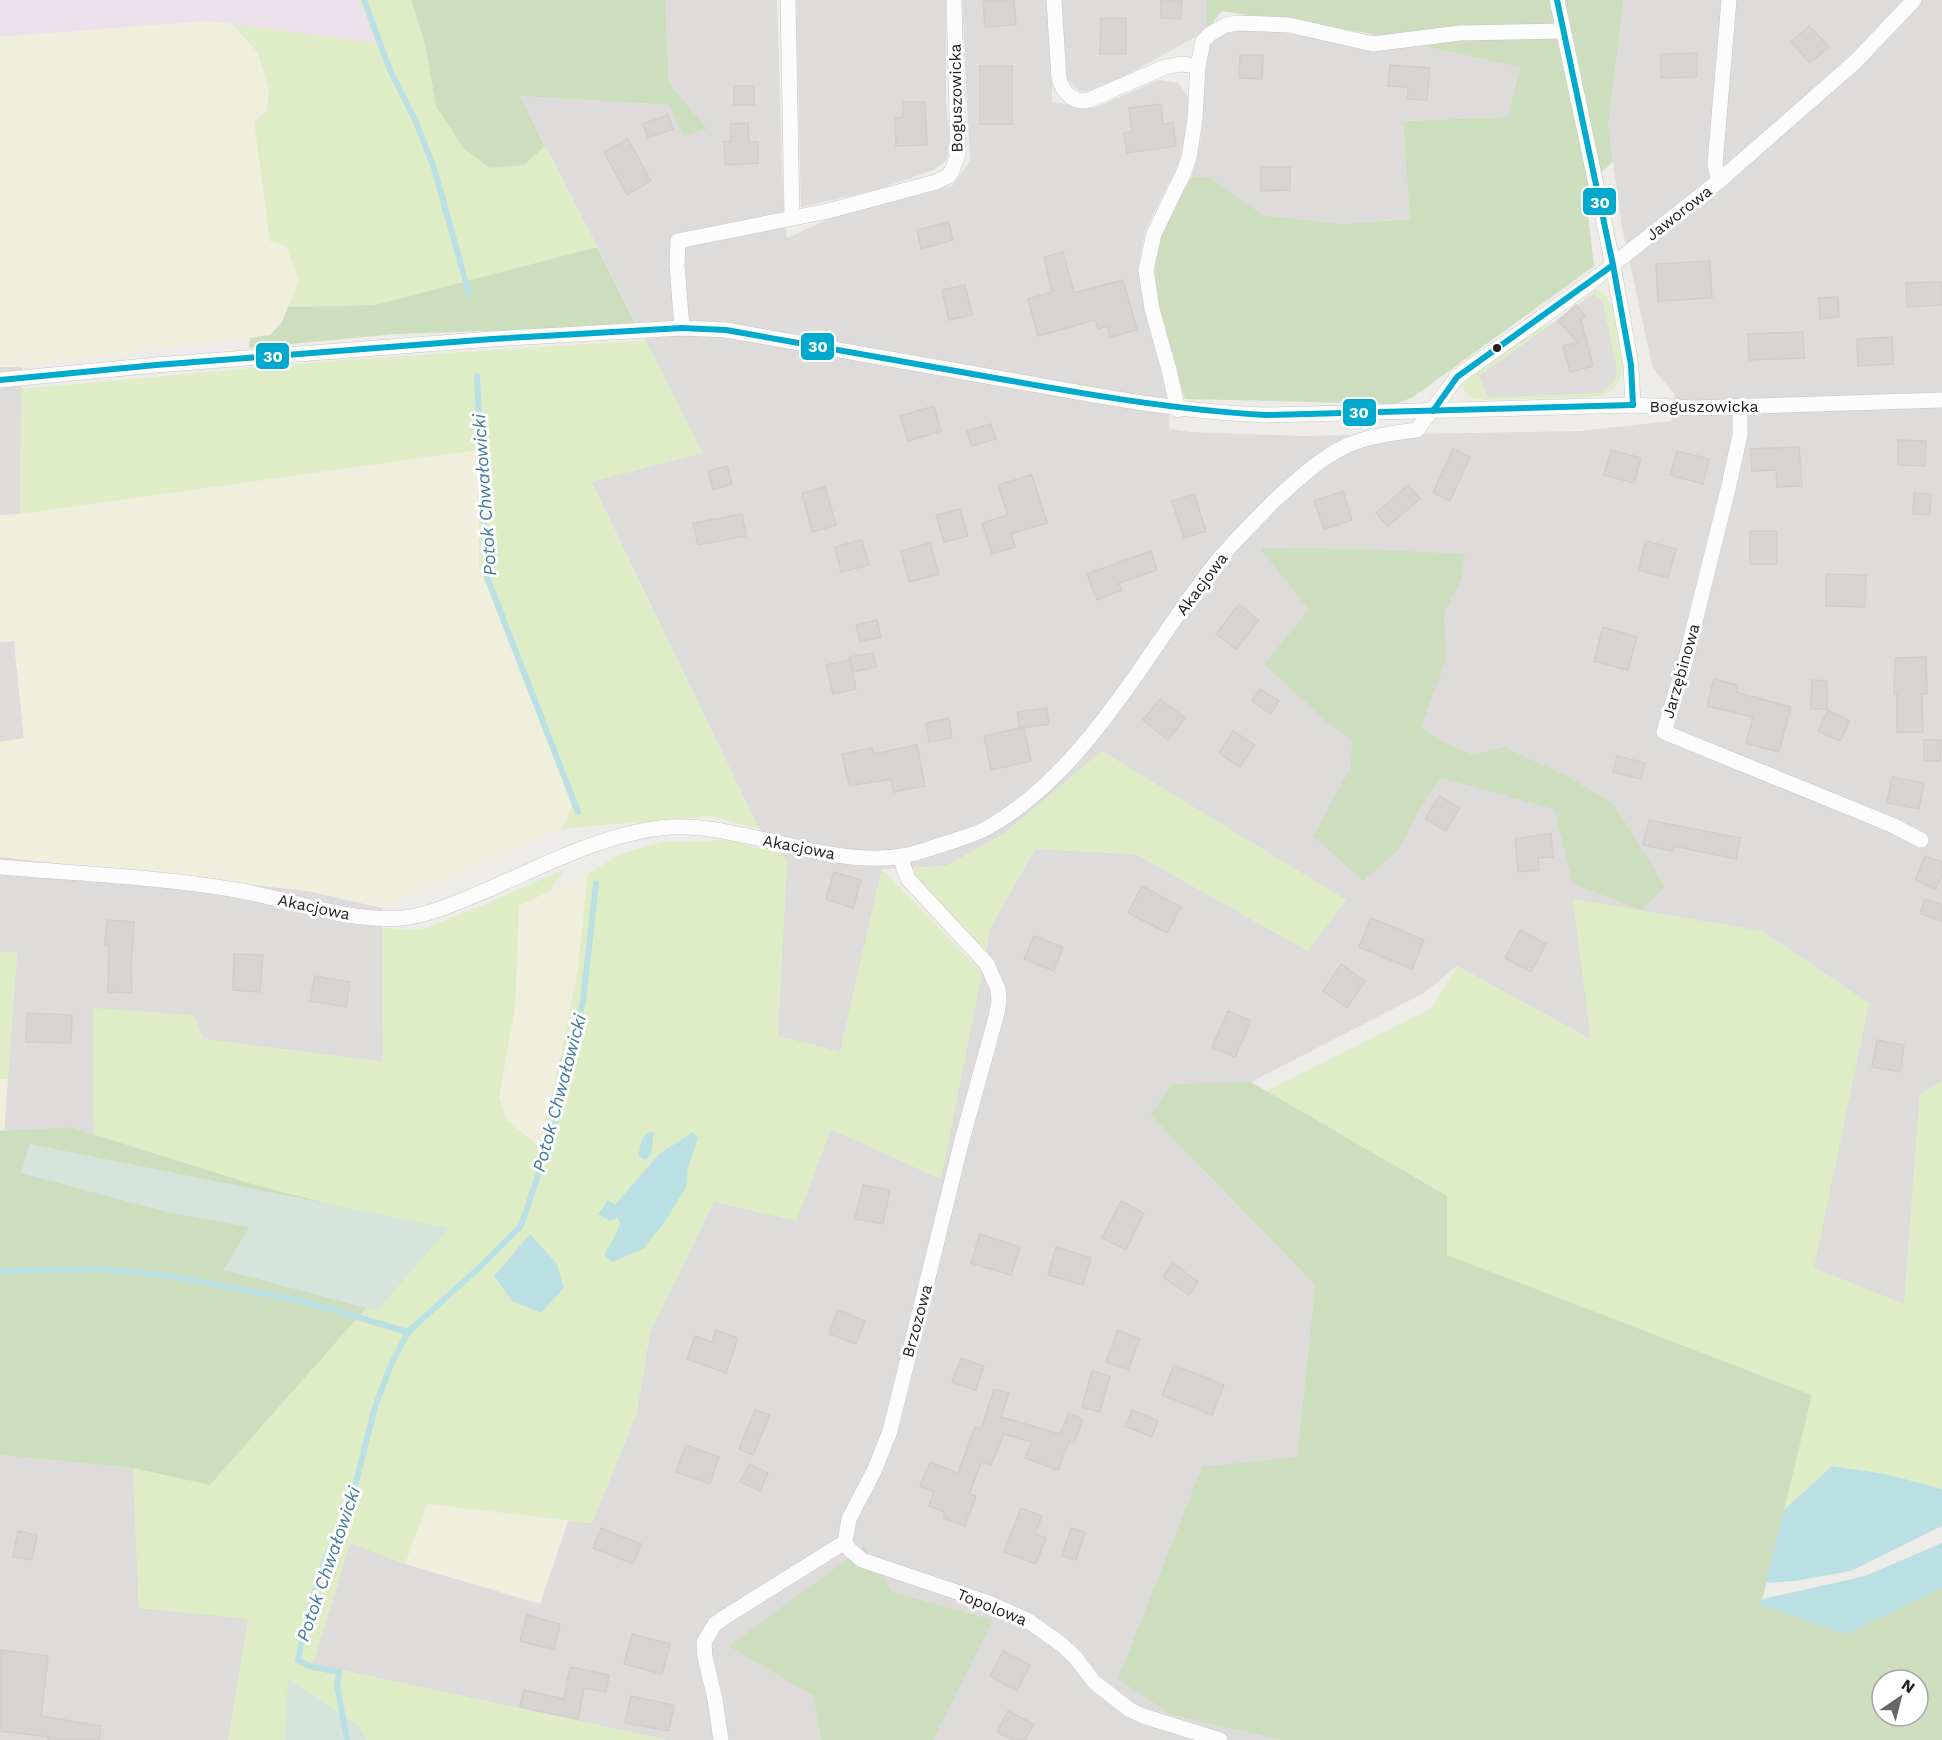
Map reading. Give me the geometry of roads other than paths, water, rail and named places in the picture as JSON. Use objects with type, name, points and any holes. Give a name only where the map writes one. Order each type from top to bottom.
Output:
[{"type":"street","points":[[788,0],[792,218]]},
{"type":"street","name":"Boguszowicka","points":[[682,328],[677,265],[678,241],[792,218],[936,182],[944,179],[952,171],[958,154],[954,0]]},
{"type":"street","points":[[1054,0],[1059,79],[1062,88],[1075,99],[1089,100],[1165,67],[1181,64],[1198,66]]},
{"type":"street","points":[[1557,0],[1613,265],[1631,365],[1633,405]]},
{"type":"street","points":[[1719,181],[1715,164],[1728,0]]},
{"type":"street","name":"Jaworowa","points":[[1433,411],[1457,377],[1582,289],[1719,181],[1856,62],[1914,0]]},
{"type":"street","points":[[1178,410],[1152,309],[1146,270],[1154,234],[1189,158],[1195,120],[1198,66],[1203,41],[1218,28],[1237,22],[1289,26],[1373,44],[1460,33],[1563,31]]},
{"type":"street","name":"Boguszowicka","points":[[0,380],[338,350],[682,328],[726,330],[1178,410],[1266,415],[1633,405],[1694,408],[1740,407],[1942,400]]},
{"type":"street","name":"Jarzębinowa","points":[[1740,407],[1740,435],[1729,485],[1685,662],[1664,732],[1892,825],[1921,840]]},
{"type":"street","name":"Akacjowa","points":[[0,867],[192,884],[362,916],[406,918],[452,904],[609,840],[673,827],[719,831],[844,856],[876,858],[921,852],[983,830],[1022,804],[1055,774],[1083,745],[1212,568],[1242,533],[1309,470],[1345,446],[1368,438],[1417,430],[1433,411]]},
{"type":"street","name":"Brzozowa","points":[[845,1542],[849,1519],[875,1469],[890,1431],[999,1002],[996,982],[987,964],[908,879],[900,856]]},
{"type":"street","points":[[721,1740],[715,1699],[705,1657],[704,1642],[709,1633],[725,1617],[845,1542]]},
{"type":"street","name":"Topolowa","points":[[845,1542],[849,1549],[862,1560],[989,1603],[1027,1620],[1061,1644],[1075,1657],[1094,1682],[1118,1703],[1143,1716],[1220,1740]]},
{"type":"water","points":[[648,1132],[654,1132],[651,1154],[646,1160],[638,1156],[642,1139]]},
{"type":"water","points":[[693,1132],[698,1138],[688,1168],[686,1187],[664,1223],[643,1249],[612,1262],[604,1255],[620,1222],[617,1218],[610,1221],[598,1214],[608,1200],[615,1205],[659,1154]]},
{"type":"water","points":[[530,1234],[557,1264],[564,1288],[541,1313],[512,1301],[494,1276]]},
{"type":"water","points":[[1832,1466],[1886,1474],[1942,1489],[1942,1526],[1851,1571],[1795,1581],[1766,1583],[1784,1510]]},
{"type":"water","points":[[1942,1543],[1942,1588],[1846,1634],[1760,1605],[1762,1599],[1865,1576]]},
{"type":"waterway","name":"Potok Chwałowicki","points":[[364,0],[390,70],[415,120],[434,168],[469,294]]},
{"type":"waterway","name":"Potok Chwałowicki","points":[[477,376],[487,577],[578,812]]},
{"type":"waterway","name":"Potok Chwałowicki","points":[[347,1740],[337,1685],[339,1672],[309,1666],[298,1660],[305,1624],[323,1565],[348,1514],[375,1407],[391,1365],[408,1332],[480,1267],[521,1226],[553,1131],[583,1001],[596,884]]},
{"type":"waterway","points":[[0,1271],[104,1269],[170,1276],[299,1300],[408,1332]]}]
